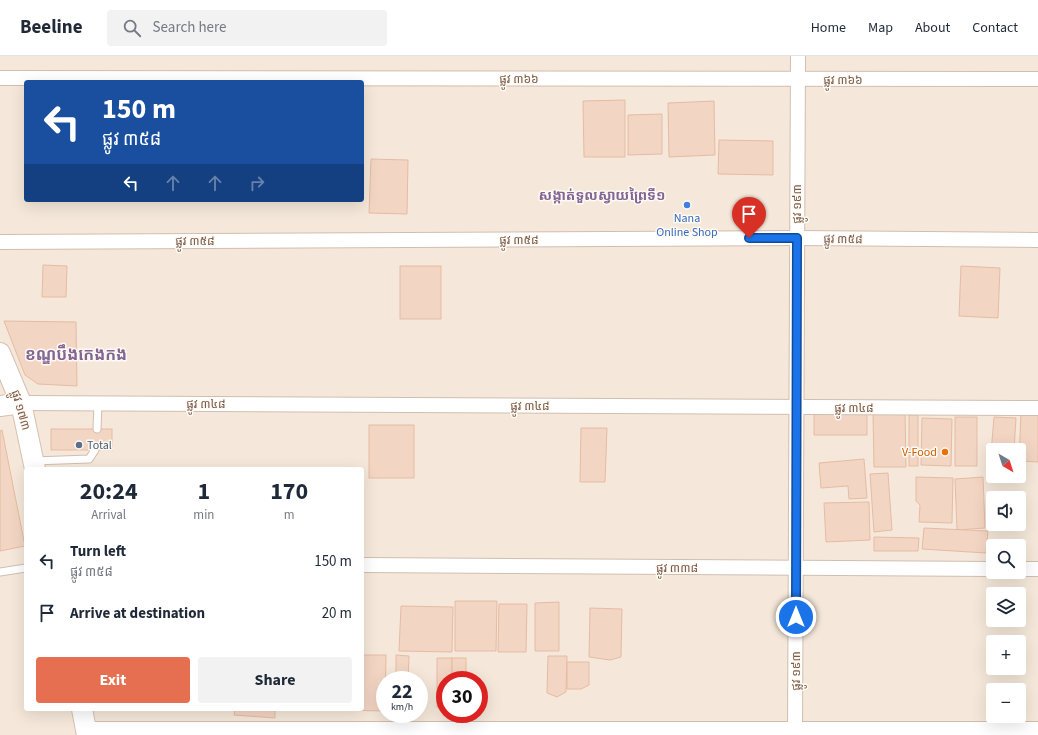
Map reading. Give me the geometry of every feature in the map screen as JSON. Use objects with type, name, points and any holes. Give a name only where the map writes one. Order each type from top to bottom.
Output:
[{"type":"street","name":"ផ្លូវ ១៩៣","points":[[795,732],[798,56]]},
{"type":"street","name":"ផ្លូវ ៣៦៦","points":[[0,78],[798,80],[1038,79]]},
{"type":"street","name":"ផ្លូវ ៣៥៨","points":[[0,242],[797,238],[1038,240]]},
{"type":"street","name":"ផ្លូវ ១៧៣","points":[[0,353],[21,403],[34,465]]},
{"type":"street","name":"ផ្លូវ ៣៤៨","points":[[21,403],[1038,408]]},
{"type":"street","points":[[0,406],[21,403]]},
{"type":"street","name":"ផ្លូវ ៣៣៨","points":[[364,565],[796,569],[986,569]]},
{"type":"street","points":[[1026,569],[1038,569]]},
{"type":"street","points":[[82,711],[86,732],[891,732],[1038,729]]},
{"type":"lane","points":[[97,429],[98,403]]},
{"type":"lane","points":[[34,465],[90,459],[95,450]]},
{"type":"lane","points":[[0,572],[24,568]]},
{"type":"shaded area","points":[[0,56],[1038,56],[1038,735],[0,735]]},
{"type":"building","points":[[625,100],[625,157],[584,157],[583,101]]},
{"type":"building","points":[[714,101],[715,155],[669,157],[668,103]]},
{"type":"building","points":[[662,114],[662,154],[628,155],[628,115]]},
{"type":"building","points":[[719,140],[773,141],[773,175],[718,174]]},
{"type":"building","points":[[371,159],[408,160],[407,214],[369,213]]},
{"type":"building","points":[[43,265],[67,266],[66,297],[42,297]]},
{"type":"building","points":[[400,266],[441,266],[441,319],[400,319]]},
{"type":"building","points":[[961,266],[1000,268],[998,318],[959,316]]},
{"type":"building","points":[[4,321],[76,322],[77,386],[38,384],[25,375]]},
{"type":"building","points":[[867,411],[867,435],[814,435],[814,412]]},
{"type":"building","points":[[905,412],[906,467],[874,467],[873,413]]},
{"type":"building","points":[[1021,412],[1038,413],[1038,462],[1026,461],[1026,443],[1020,443]]},
{"type":"building","points":[[909,415],[918,415],[918,466],[909,466]]},
{"type":"building","points":[[955,417],[977,417],[977,466],[955,466]]},
{"type":"building","points":[[994,417],[1016,418],[1014,443],[992,443]]},
{"type":"building","points":[[922,418],[952,419],[951,466],[921,465]]},
{"type":"building","points":[[369,425],[414,425],[414,478],[369,478]]},
{"type":"building","points":[[581,428],[607,428],[605,482],[580,482]]},
{"type":"building","points":[[51,429],[112,429],[112,450],[51,450]]},
{"type":"building","points":[[2,430],[24,546],[0,551],[0,431]]},
{"type":"building","points":[[864,459],[867,498],[849,499],[848,486],[821,488],[819,463]]},
{"type":"building","points":[[888,473],[892,530],[874,532],[870,474]]},
{"type":"building","points":[[916,477],[953,478],[952,523],[919,522],[920,505],[916,501]]},
{"type":"building","points":[[983,477],[985,528],[957,530],[955,479]]},
{"type":"building","points":[[869,502],[870,540],[826,542],[824,503]]},
{"type":"building","points":[[924,528],[988,531],[987,539],[986,539],[986,553],[922,549]]},
{"type":"building","points":[[874,537],[919,538],[918,551],[874,551]]},
{"type":"building","points":[[455,601],[497,601],[496,651],[455,651]]},
{"type":"building","points":[[559,602],[559,651],[535,651],[535,603]]},
{"type":"building","points":[[499,604],[527,604],[526,652],[498,652]]},
{"type":"building","points":[[401,606],[453,607],[452,652],[399,651]]},
{"type":"building","points":[[590,608],[622,609],[621,657],[610,660],[589,657]]},
{"type":"building","points":[[364,655],[386,655],[386,671],[376,671],[376,711],[364,711]]},
{"type":"building","points":[[396,655],[409,656],[408,671],[396,671]]},
{"type":"building","points":[[548,656],[567,656],[566,692],[557,697],[547,693]]},
{"type":"building","points":[[437,658],[452,658],[452,671],[437,671]]},
{"type":"building","points":[[452,658],[466,658],[466,671],[452,671]]},
{"type":"building","points":[[567,662],[589,662],[589,685],[581,689],[567,689]]},
{"type":"building","points":[[235,711],[275,711],[275,718],[234,715]]},
{"type":"place","name":"Nana Online Shop","points":[[687,205]]},
{"type":"place","name":"Total","points":[[79,445]]},
{"type":"place","name":"V-Food","points":[[945,452]]},
{"type":"district","name":"សង្កាត់ទួលស្វាយព្រៃទី១","points":[[602,195]]},
{"type":"district","name":"ខណ្ឌបឹងកេងកង","points":[[76,354]]},
{"type":"route","points":[[749,238],[797,238],[796,617]]}]
